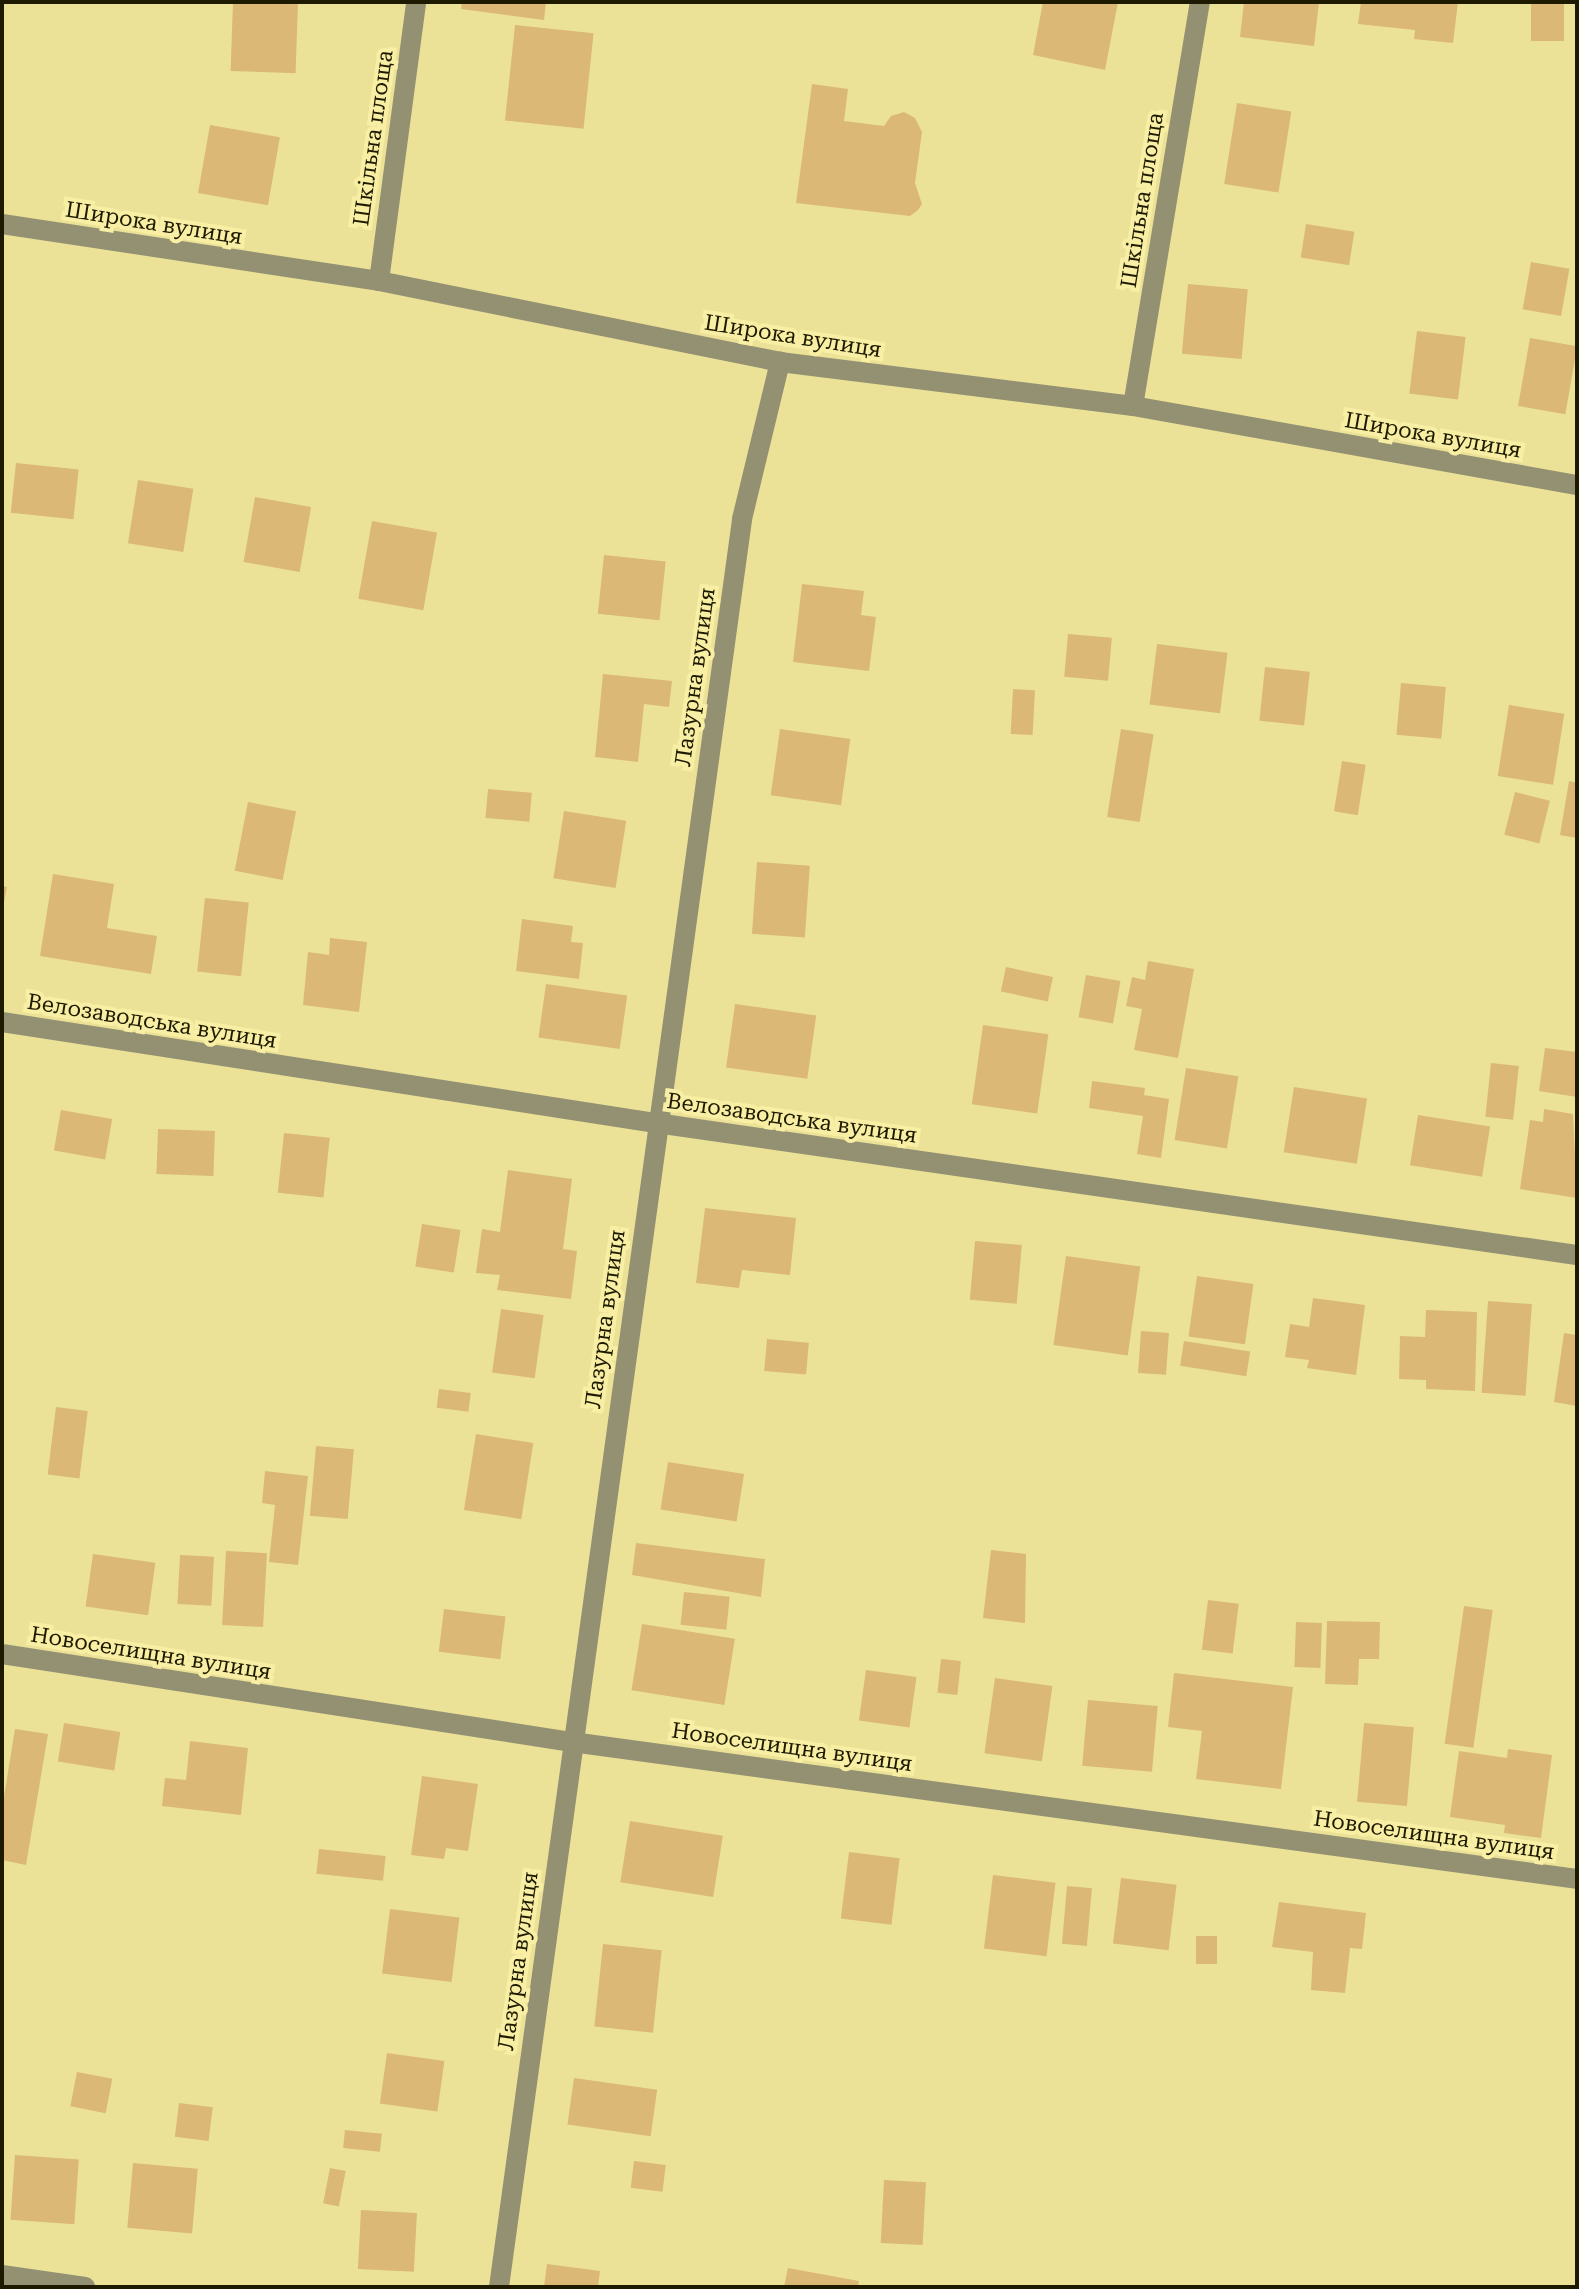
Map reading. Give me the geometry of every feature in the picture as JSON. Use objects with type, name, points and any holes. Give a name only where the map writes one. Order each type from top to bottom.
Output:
[{"type":"street","name":"Шкільна площа","points":[[379,281],[416,2]]},
{"type":"street","name":"Шкільна площа","points":[[1133,406],[1200,2]]},
{"type":"street","name":"Широка вулиця","points":[[2,224],[379,281],[780,362],[1133,406],[1577,485]]},
{"type":"street","name":"Лазурна вулиця","points":[[499,2287],[656,1123],[742,519],[780,362]]},
{"type":"street","name":"Велозаводська вулиця","points":[[2,1022],[656,1123],[1577,1255]]},
{"type":"street","name":"Новоселищна вулиця","points":[[2,1654],[572,1742],[1577,1879]]},
{"type":"street","points":[[2,2275],[85,2287]]},
{"type":"building","points":[[233,2],[298,4],[296,73],[231,71]]},
{"type":"building","points":[[462,2],[546,2],[544,20],[461,9]]},
{"type":"building","points":[[1043,2],[1118,2],[1105,70],[1033,55]]},
{"type":"building","points":[[1244,2],[1319,2],[1314,46],[1240,37]]},
{"type":"building","points":[[1361,2],[1458,2],[1453,43],[1414,39],[1415,30],[1358,24]]},
{"type":"building","points":[[1531,2],[1564,2],[1564,41],[1531,41]]},
{"type":"building","points":[[515,25],[594,33],[584,129],[505,120]]},
{"type":"building","points":[[812,84],[848,89],[844,121],[884,126],[891,116],[904,112],[915,118],[922,132],[915,183],[922,204],[918,210],[910,216],[796,203]]},
{"type":"building","points":[[1237,103],[1291,112],[1278,193],[1224,184]]},
{"type":"building","points":[[210,125],[280,137],[268,205],[198,193]]},
{"type":"building","points":[[1306,224],[1354,232],[1349,265],[1301,258]]},
{"type":"building","points":[[1531,262],[1569,269],[1561,316],[1523,309]]},
{"type":"building","points":[[1188,284],[1248,289],[1242,359],[1182,354]]},
{"type":"building","points":[[1417,331],[1466,337],[1458,400],[1409,394]]},
{"type":"building","points":[[1530,338],[1577,346],[1565,414],[1518,406]]},
{"type":"building","points":[[16,463],[79,470],[73,519],[11,513]]},
{"type":"building","points":[[138,480],[193,489],[183,552],[128,543]]},
{"type":"building","points":[[255,497],[311,507],[300,572],[244,562]]},
{"type":"building","points":[[372,521],[437,532],[423,610],[358,599]]},
{"type":"building","points":[[604,555],[666,561],[659,620],[598,614]]},
{"type":"building","points":[[802,584],[864,591],[861,615],[876,617],[869,671],[793,662]]},
{"type":"building","points":[[1068,634],[1112,638],[1108,681],[1064,677]]},
{"type":"building","points":[[1157,644],[1227,653],[1220,713],[1150,705]]},
{"type":"building","points":[[1265,667],[1310,672],[1304,725],[1259,721]]},
{"type":"building","points":[[603,674],[672,681],[669,707],[644,704],[638,762],[595,757]]},
{"type":"building","points":[[1401,683],[1446,687],[1441,739],[1396,735]]},
{"type":"building","points":[[1013,689],[1035,690],[1033,735],[1011,734]]},
{"type":"building","points":[[1509,705],[1564,714],[1553,785],[1498,776]]},
{"type":"building","points":[[780,729],[850,739],[841,805],[771,795]]},
{"type":"building","points":[[1121,729],[1154,734],[1140,822],[1107,817]]},
{"type":"building","points":[[1342,761],[1366,765],[1358,815],[1334,811]]},
{"type":"building","points":[[1569,781],[1577,783],[1577,838],[1560,835]]},
{"type":"building","points":[[488,789],[532,793],[529,822],[485,818]]},
{"type":"building","points":[[1515,792],[1550,801],[1539,843],[1504,835]]},
{"type":"building","points":[[248,802],[296,811],[283,880],[235,871]]},
{"type":"building","points":[[564,811],[626,821],[616,888],[553,878]]},
{"type":"building","points":[[757,862],[810,866],[805,938],[752,934]]},
{"type":"building","points":[[53,874],[114,884],[107,928],[157,936],[151,974],[40,956]]},
{"type":"building","points":[[2,886],[7,887],[3,907],[2,906]]},
{"type":"building","points":[[205,898],[249,903],[241,976],[197,972]]},
{"type":"building","points":[[522,919],[573,926],[571,942],[583,943],[579,979],[516,971]]},
{"type":"building","points":[[330,938],[367,942],[359,1012],[303,1005],[308,952],[329,955]]},
{"type":"building","points":[[1148,961],[1194,969],[1178,1058],[1134,1050],[1142,1009],[1126,1006],[1132,977],[1145,980]]},
{"type":"building","points":[[1006,967],[1053,977],[1048,1001],[1001,991]]},
{"type":"building","points":[[1086,975],[1120,981],[1113,1023],[1079,1017]]},
{"type":"building","points":[[546,984],[627,995],[620,1049],[538,1037]]},
{"type":"building","points":[[735,1004],[816,1015],[807,1079],[726,1067]]},
{"type":"building","points":[[983,1025],[1048,1034],[1037,1113],[972,1104]]},
{"type":"building","points":[[1545,1048],[1577,1052],[1577,1097],[1539,1091]]},
{"type":"building","points":[[1491,1063],[1519,1066],[1513,1120],[1485,1117]]},
{"type":"building","points":[[1186,1068],[1238,1076],[1227,1148],[1175,1140]]},
{"type":"building","points":[[1092,1081],[1145,1088],[1144,1095],[1169,1099],[1161,1158],[1137,1154],[1143,1116],[1089,1108]]},
{"type":"building","points":[[1294,1087],[1367,1099],[1357,1164],[1284,1152]]},
{"type":"building","points":[[1544,1109],[1573,1114],[1577,1198],[1520,1189],[1530,1120],[1543,1122]]},
{"type":"building","points":[[61,1110],[112,1119],[105,1159],[54,1150]]},
{"type":"building","points":[[1418,1115],[1490,1126],[1482,1177],[1410,1165]]},
{"type":"building","points":[[158,1129],[215,1131],[213,1176],[156,1174]]},
{"type":"building","points":[[284,1133],[330,1138],[323,1197],[278,1193]]},
{"type":"building","points":[[508,1170],[572,1179],[563,1249],[577,1251],[571,1299],[497,1290],[500,1275],[476,1273],[482,1229],[500,1232]]},
{"type":"building","points":[[705,1208],[796,1218],[790,1275],[742,1270],[739,1288],[696,1283]]},
{"type":"building","points":[[422,1224],[461,1230],[454,1273],[415,1266]]},
{"type":"building","points":[[975,1241],[1022,1245],[1017,1304],[970,1300]]},
{"type":"building","points":[[1066,1256],[1140,1266],[1128,1356],[1053,1345]]},
{"type":"building","points":[[1197,1276],[1253,1284],[1245,1344],[1189,1336]]},
{"type":"building","points":[[1313,1298],[1365,1305],[1356,1375],[1307,1368],[1309,1360],[1285,1357],[1290,1324],[1309,1327]]},
{"type":"building","points":[[1488,1301],[1532,1304],[1525,1396],[1482,1393]]},
{"type":"building","points":[[501,1309],[544,1315],[535,1378],[492,1372]]},
{"type":"building","points":[[1426,1310],[1477,1312],[1475,1391],[1426,1389],[1426,1380],[1399,1379],[1400,1336],[1425,1337]]},
{"type":"building","points":[[1141,1331],[1169,1333],[1166,1375],[1138,1373]]},
{"type":"building","points":[[1564,1333],[1577,1335],[1577,1406],[1554,1402]]},
{"type":"building","points":[[767,1339],[809,1343],[806,1375],[764,1371]]},
{"type":"building","points":[[1184,1341],[1250,1351],[1246,1376],[1180,1366]]},
{"type":"building","points":[[439,1389],[471,1393],[468,1412],[437,1408]]},
{"type":"building","points":[[56,1407],[88,1411],[79,1478],[48,1474]]},
{"type":"building","points":[[476,1434],[533,1443],[521,1519],[464,1510]]},
{"type":"building","points":[[316,1446],[354,1449],[348,1519],[310,1516]]},
{"type":"building","points":[[668,1462],[744,1474],[737,1521],[660,1509]]},
{"type":"building","points":[[265,1471],[308,1476],[298,1565],[269,1562],[275,1505],[262,1503]]},
{"type":"building","points":[[636,1543],[765,1559],[761,1597],[632,1575]]},
{"type":"building","points":[[991,1550],[1026,1554],[1025,1623],[983,1618]]},
{"type":"building","points":[[226,1551],[267,1553],[263,1627],[222,1625]]},
{"type":"building","points":[[93,1554],[155,1563],[148,1615],[86,1606]]},
{"type":"building","points":[[180,1555],[214,1557],[211,1606],[177,1604]]},
{"type":"building","points":[[684,1592],[730,1597],[726,1630],[681,1625]]},
{"type":"building","points":[[1208,1600],[1239,1604],[1233,1653],[1202,1650]]},
{"type":"building","points":[[1464,1606],[1493,1610],[1473,1748],[1445,1744]]},
{"type":"building","points":[[444,1609],[506,1617],[500,1659],[439,1652]]},
{"type":"building","points":[[1327,1621],[1380,1622],[1379,1659],[1359,1659],[1358,1685],[1325,1684]]},
{"type":"building","points":[[1296,1622],[1322,1623],[1320,1668],[1294,1667]]},
{"type":"building","points":[[642,1624],[735,1639],[724,1705],[632,1690]]},
{"type":"building","points":[[941,1659],[961,1661],[957,1695],[937,1693]]},
{"type":"building","points":[[866,1670],[917,1677],[909,1728],[859,1721]]},
{"type":"building","points":[[1174,1673],[1293,1687],[1281,1789],[1196,1779],[1202,1731],[1168,1727]]},
{"type":"building","points":[[995,1678],[1052,1686],[1042,1761],[984,1753]]},
{"type":"building","points":[[1088,1700],[1158,1706],[1152,1772],[1082,1766]]},
{"type":"building","points":[[64,1723],[120,1732],[114,1770],[58,1762]]},
{"type":"building","points":[[1364,1723],[1414,1727],[1407,1806],[1357,1802]]},
{"type":"building","points":[[15,1729],[48,1734],[26,1865],[2,1860],[2,1809]]},
{"type":"building","points":[[190,1741],[248,1748],[241,1815],[162,1806],[165,1778],[186,1780]]},
{"type":"building","points":[[1508,1749],[1552,1755],[1541,1838],[1504,1833],[1505,1825],[1450,1817],[1459,1751],[1507,1758]]},
{"type":"building","points":[[422,1776],[478,1784],[468,1851],[446,1848],[444,1859],[411,1855]]},
{"type":"building","points":[[630,1821],[723,1836],[713,1897],[620,1882]]},
{"type":"building","points":[[319,1849],[386,1856],[383,1881],[316,1874]]},
{"type":"building","points":[[849,1852],[900,1858],[891,1925],[841,1919]]},
{"type":"building","points":[[993,1875],[1056,1883],[1047,1956],[984,1948]]},
{"type":"building","points":[[1121,1878],[1177,1885],[1169,1950],[1113,1944]]},
{"type":"building","points":[[1067,1886],[1092,1888],[1087,1946],[1062,1944]]},
{"type":"building","points":[[1279,1902],[1366,1913],[1362,1949],[1350,1948],[1345,1993],[1311,1990],[1313,1952],[1272,1947]]},
{"type":"building","points":[[390,1909],[459,1918],[452,1982],[382,1974]]},
{"type":"building","points":[[1196,1936],[1217,1936],[1217,1964],[1196,1964]]},
{"type":"building","points":[[603,1944],[662,1950],[653,2033],[594,2027]]},
{"type":"building","points":[[387,2053],[444,2061],[437,2112],[380,2104]]},
{"type":"building","points":[[77,2072],[112,2079],[106,2113],[70,2106]]},
{"type":"building","points":[[574,2078],[657,2090],[651,2136],[567,2125]]},
{"type":"building","points":[[179,2103],[213,2107],[209,2141],[175,2137]]},
{"type":"building","points":[[345,2130],[382,2134],[380,2152],[343,2148]]},
{"type":"building","points":[[15,2155],[79,2159],[74,2224],[10,2220]]},
{"type":"building","points":[[634,2161],[666,2165],[662,2192],[631,2188]]},
{"type":"building","points":[[133,2163],[198,2169],[192,2233],[127,2228]]},
{"type":"building","points":[[330,2168],[346,2171],[339,2206],[323,2203]]},
{"type":"building","points":[[884,2180],[926,2182],[923,2245],[881,2243]]},
{"type":"building","points":[[361,2210],[417,2213],[414,2272],[358,2269]]},
{"type":"building","points":[[547,2264],[600,2271],[598,2287],[544,2287]]},
{"type":"building","points":[[788,2268],[859,2281],[858,2287],[784,2287]]}]
